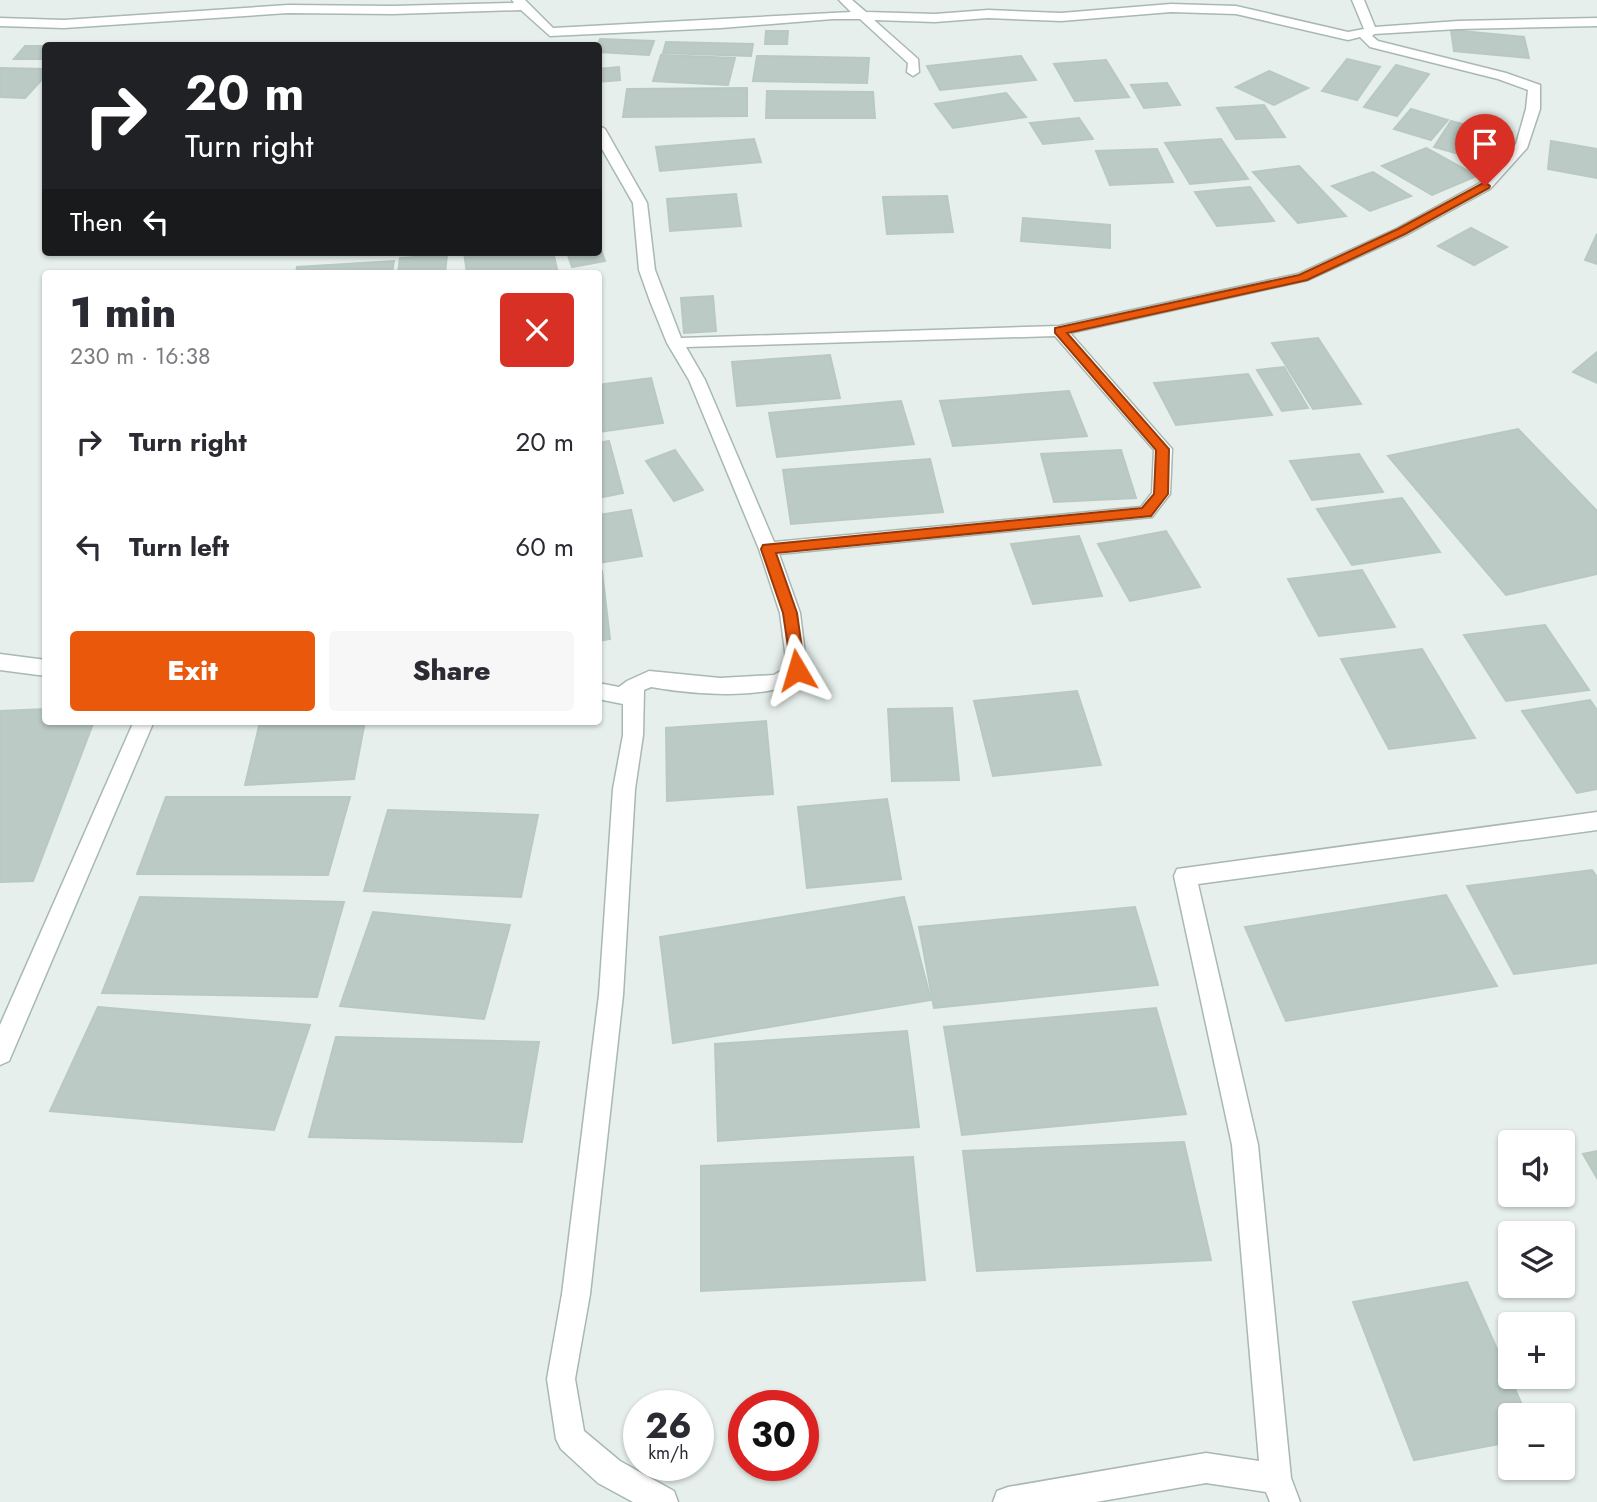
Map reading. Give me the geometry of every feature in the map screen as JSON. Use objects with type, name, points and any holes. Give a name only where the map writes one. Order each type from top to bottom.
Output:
[{"type":"street","points":[[845,0],[914,62],[913,72]]},
{"type":"street","points":[[1358,0],[1371,31]]},
{"type":"street","points":[[0,22],[64,24],[241,11],[521,3],[550,32],[721,24],[833,15],[935,19],[988,14],[1060,17],[1171,8],[1236,10],[1348,36],[1371,31],[1496,23],[1597,22]]},
{"type":"street","points":[[675,343],[1059,331],[1303,277],[1401,232],[1485,186],[1522,145],[1533,108],[1535,88],[1502,76],[1374,44],[1365,36],[1371,31]]},
{"type":"street","points":[[549,42],[550,32]]},
{"type":"street","points":[[602,139],[614,168],[640,203],[647,270],[675,343],[697,380],[768,549],[790,613],[797,670],[778,682],[720,686],[649,679],[623,695],[602,692]]},
{"type":"street","points":[[768,549],[1146,513],[1161,494],[1163,449],[1059,331]]},
{"type":"street","points":[[0,662],[42,667]]},
{"type":"street","points":[[634,686],[633,735],[624,789],[611,995],[576,1294],[561,1380],[570,1439],[609,1472],[663,1502]]},
{"type":"street","points":[[0,1053],[143,725]]},
{"type":"street","points":[[1009,1502],[1206,1468],[1281,1490],[1245,1145],[1185,876],[1597,821]]},
{"type":"building","points":[[1451,30],[1524,37],[1529,58],[1454,51]]},
{"type":"building","points":[[766,31],[788,31],[787,44],[765,44]]},
{"type":"building","points":[[600,39],[654,41],[649,55],[602,52],[602,42],[599,42]]},
{"type":"building","points":[[666,42],[753,44],[751,56],[663,53]]},
{"type":"building","points":[[25,46],[42,46],[42,59],[14,59]]},
{"type":"building","points":[[661,55],[735,58],[728,85],[653,81]]},
{"type":"building","points":[[757,56],[869,58],[867,83],[753,81]]},
{"type":"building","points":[[1021,56],[1036,80],[940,90],[927,66]]},
{"type":"building","points":[[1347,59],[1380,67],[1357,100],[1322,91]]},
{"type":"building","points":[[1106,60],[1129,97],[1075,101],[1054,64]]},
{"type":"building","points":[[1396,65],[1429,74],[1397,116],[1364,107]]},
{"type":"building","points":[[619,67],[620,80],[602,82],[602,69]]},
{"type":"building","points":[[0,68],[42,69],[42,79],[25,98],[0,97]]},
{"type":"building","points":[[1269,71],[1308,88],[1274,105],[1236,87]]},
{"type":"building","points":[[1167,83],[1180,105],[1144,108],[1131,85]]},
{"type":"building","points":[[747,88],[747,116],[623,117],[627,89]]},
{"type":"building","points":[[767,91],[873,92],[875,118],[766,118]]},
{"type":"building","points":[[1006,93],[1026,117],[953,128],[935,104]]},
{"type":"building","points":[[1264,105],[1285,137],[1236,139],[1217,108]]},
{"type":"building","points":[[1411,109],[1448,120],[1431,140],[1394,129]]},
{"type":"building","points":[[1079,118],[1093,139],[1043,144],[1030,123]]},
{"type":"building","points":[[1451,121],[1504,135],[1487,162],[1434,147]]},
{"type":"building","points":[[754,139],[761,162],[660,171],[656,147]]},
{"type":"building","points":[[1221,139],[1248,179],[1190,184],[1165,143]]},
{"type":"building","points":[[1551,141],[1597,149],[1597,178],[1548,169]]},
{"type":"building","points":[[1426,148],[1477,176],[1432,195],[1382,166]]},
{"type":"building","points":[[1157,149],[1173,182],[1110,185],[1096,151]]},
{"type":"building","points":[[1299,166],[1346,216],[1298,223],[1253,172]]},
{"type":"building","points":[[1373,172],[1411,196],[1370,211],[1332,186]]},
{"type":"building","points":[[1250,187],[1274,221],[1217,226],[1195,192]]},
{"type":"building","points":[[736,194],[741,226],[670,231],[667,199]]},
{"type":"building","points":[[947,196],[953,232],[887,234],[883,197]]},
{"type":"building","points":[[1023,218],[1110,225],[1110,248],[1021,241]]},
{"type":"building","points":[[1471,228],[1507,247],[1474,265],[1438,246]]},
{"type":"building","points":[[1597,234],[1597,264],[1585,260]]},
{"type":"building","points":[[602,253],[605,261],[572,267],[568,256],[602,256]]},
{"type":"building","points":[[447,256],[445,270],[398,270],[400,258]]},
{"type":"building","points":[[465,256],[554,256],[557,270],[467,270]]},
{"type":"building","points":[[394,261],[392,270],[296,270],[297,267]]},
{"type":"building","points":[[713,296],[716,331],[684,333],[681,298]]},
{"type":"building","points":[[1318,338],[1361,404],[1313,409],[1272,343]]},
{"type":"building","points":[[1597,352],[1597,383],[1573,372]]},
{"type":"building","points":[[830,355],[840,398],[737,406],[732,362]]},
{"type":"building","points":[[1284,367],[1308,408],[1282,411],[1257,370]]},
{"type":"building","points":[[1248,374],[1272,415],[1176,425],[1154,383]]},
{"type":"building","points":[[651,378],[663,423],[602,431],[602,384]]},
{"type":"building","points":[[1069,391],[1087,436],[953,446],[940,401]]},
{"type":"building","points":[[901,401],[914,444],[777,457],[769,413]]},
{"type":"building","points":[[1518,429],[1597,511],[1597,574],[1506,595],[1388,456]]},
{"type":"building","points":[[609,441],[623,493],[602,497],[602,442]]},
{"type":"building","points":[[675,450],[703,490],[674,501],[646,461]]},
{"type":"building","points":[[1121,450],[1136,498],[1054,502],[1041,454]]},
{"type":"building","points":[[1359,454],[1383,492],[1312,500],[1290,461]]},
{"type":"building","points":[[930,459],[943,512],[791,524],[783,470]]},
{"type":"building","points":[[1402,498],[1440,552],[1352,565],[1317,509]]},
{"type":"building","points":[[631,510],[642,556],[602,562],[602,514]]},
{"type":"building","points":[[1166,531],[1200,587],[1130,601],[1098,544]]},
{"type":"building","points":[[1079,536],[1102,596],[1033,604],[1011,544]]},
{"type":"building","points":[[1362,570],[1395,627],[1319,636],[1288,579]]},
{"type":"building","points":[[602,571],[610,639],[602,640]]},
{"type":"building","points":[[1545,625],[1589,690],[1506,701],[1464,635]]},
{"type":"building","points":[[1422,649],[1475,738],[1389,749],[1341,659]]},
{"type":"building","points":[[1077,691],[1101,765],[993,776],[974,701]]},
{"type":"building","points":[[1590,700],[1597,710],[1597,789],[1577,793],[1522,711]]},
{"type":"building","points":[[952,708],[959,780],[892,781],[888,709]]},
{"type":"building","points":[[42,709],[42,725],[92,725],[33,881],[0,882],[0,711]]},
{"type":"building","points":[[766,721],[773,794],[667,801],[666,728]]},
{"type":"building","points":[[259,725],[364,725],[354,779],[245,785]]},
{"type":"building","points":[[166,797],[350,797],[328,875],[137,874]]},
{"type":"building","points":[[887,799],[901,879],[807,888],[798,807]]},
{"type":"building","points":[[388,810],[538,815],[521,897],[364,891]]},
{"type":"building","points":[[1592,870],[1597,877],[1597,963],[1514,974],[1467,886]]},
{"type":"building","points":[[1446,895],[1497,986],[1286,1021],[1245,927]]},
{"type":"building","points":[[140,897],[344,902],[317,997],[102,993]]},
{"type":"building","points":[[904,897],[931,1000],[673,1043],[660,937]]},
{"type":"building","points":[[1135,907],[1158,985],[934,1008],[919,927]]},
{"type":"building","points":[[373,912],[510,925],[484,1019],[340,1006]]},
{"type":"building","points":[[98,1007],[310,1025],[274,1130],[50,1111]]},
{"type":"building","points":[[1156,1008],[1186,1114],[962,1135],[944,1027]]},
{"type":"building","points":[[907,1031],[919,1127],[718,1141],[715,1044]]},
{"type":"building","points":[[336,1037],[539,1042],[522,1142],[309,1137]]},
{"type":"building","points":[[1184,1142],[1211,1260],[977,1271],[963,1151]]},
{"type":"building","points":[[1597,1151],[1597,1178],[1583,1154]]},
{"type":"building","points":[[913,1157],[925,1280],[701,1291],[701,1166]]},
{"type":"building","points":[[1467,1282],[1498,1351],[1498,1389],[1515,1389],[1521,1403],[1498,1403],[1498,1444],[1414,1460],[1353,1302]]},
{"type":"route","points":[[797,670],[790,613],[768,549],[1146,513],[1161,494],[1163,449],[1059,331],[1303,277],[1401,232],[1485,186]]}]
